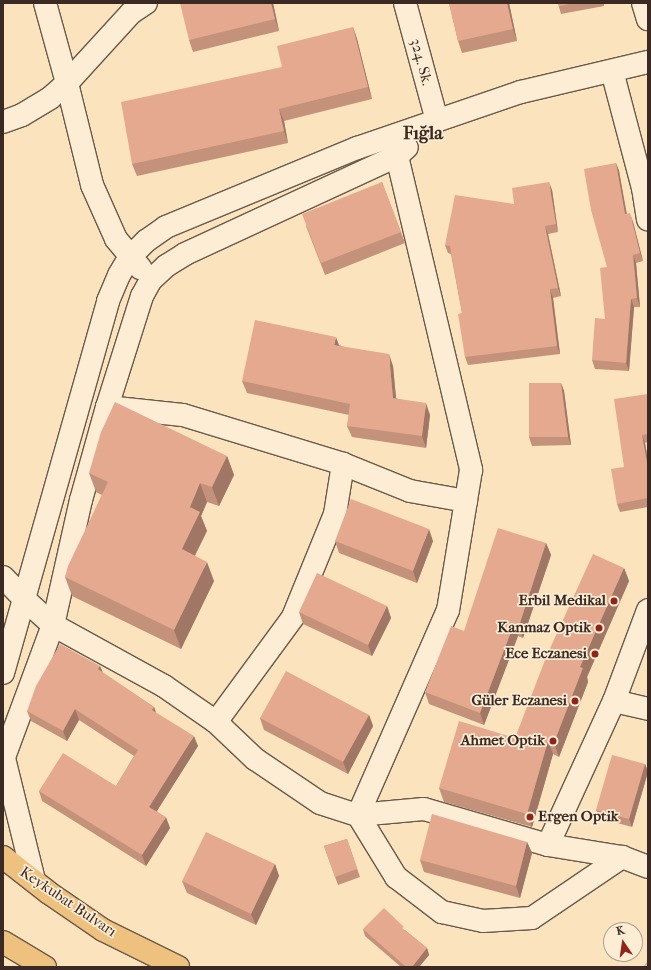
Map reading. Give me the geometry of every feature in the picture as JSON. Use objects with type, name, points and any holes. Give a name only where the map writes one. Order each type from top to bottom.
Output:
[{"type":"highway","name":"Keykubat Bulvarı","points":[[3,857],[49,893],[104,930],[178,967]]},
{"type":"highway","points":[[3,942],[45,967]]},
{"type":"street","points":[[45,3],[67,83],[92,185],[116,239],[130,257],[152,280]]},
{"type":"street","points":[[3,122],[22,115],[50,98],[67,83],[131,13],[146,3]]},
{"type":"street","name":"324. Sk.","points":[[405,3],[437,121]]},
{"type":"street","points":[[644,3],[648,19]]},
{"type":"street","points":[[3,673],[108,301],[119,275],[130,257],[146,241],[166,227],[357,148],[521,92],[648,62]]},
{"type":"street","points":[[612,71],[642,188],[648,220]]},
{"type":"street","points":[[34,880],[3,759],[53,625],[81,500],[107,407],[142,296],[152,280],[166,266],[185,254],[397,156],[437,121]]},
{"type":"street","points":[[358,815],[448,610],[471,470],[397,156]]},
{"type":"street","points":[[107,407],[183,415],[343,464],[410,491],[466,501]]},
{"type":"street","points":[[216,722],[293,617],[335,514],[343,464]]},
{"type":"street","points":[[3,577],[24,599],[53,625],[164,686],[216,722],[255,759],[320,803],[358,815],[424,809],[548,845],[622,857],[648,867]]},
{"type":"street","points":[[548,845],[614,701],[648,610]]},
{"type":"street","points":[[614,701],[648,709]]},
{"type":"street","points":[[358,815],[396,877],[442,912],[483,921],[532,918],[622,857]]},
{"type":"building","points":[[180,3],[271,3],[275,19],[189,40]]},
{"type":"building","points":[[449,3],[507,3],[513,29],[458,41]]},
{"type":"building","points":[[558,3],[575,3],[559,6]]},
{"type":"building","points":[[353,27],[368,87],[279,109],[284,131],[132,164],[121,102],[282,67],[277,46]]},
{"type":"building","points":[[616,163],[625,214],[630,213],[640,253],[633,255],[637,298],[631,299],[626,363],[592,360],[595,318],[605,319],[600,268],[607,267],[591,210],[584,169]]},
{"type":"building","points":[[382,182],[401,232],[321,263],[302,214]]},
{"type":"building","points":[[549,182],[556,224],[545,226],[558,288],[550,289],[557,346],[465,357],[458,314],[462,313],[450,246],[445,245],[455,195],[514,204],[512,188]]},
{"type":"building","points":[[255,320],[336,337],[334,345],[389,354],[393,398],[426,403],[422,436],[347,426],[350,404],[242,381]]},
{"type":"building","points":[[529,383],[561,383],[568,437],[529,437]]},
{"type":"building","points":[[648,394],[648,434],[642,435],[648,468],[648,498],[617,504],[611,469],[624,467],[614,399]]},
{"type":"building","points":[[115,402],[227,456],[212,487],[200,483],[190,507],[200,512],[182,549],[207,562],[174,630],[65,577],[68,566],[108,482],[89,473],[101,432]]},
{"type":"building","points":[[351,499],[429,529],[413,571],[335,541]]},
{"type":"building","points":[[498,528],[546,543],[519,626],[514,624],[480,713],[425,692],[451,626],[464,631]]},
{"type":"building","points":[[593,554],[624,568],[580,667],[583,668],[554,743],[548,741],[527,814],[439,788],[459,721],[515,738],[547,655]]},
{"type":"building","points":[[317,573],[387,606],[368,645],[299,612]]},
{"type":"building","points":[[60,644],[100,666],[98,669],[154,707],[152,710],[194,736],[149,807],[166,817],[142,855],[39,791],[63,753],[116,786],[138,750],[75,709],[63,731],[27,711],[36,686]]},
{"type":"building","points":[[286,671],[369,715],[343,762],[260,718]]},
{"type":"building","points":[[612,755],[645,764],[629,819],[596,810]]},
{"type":"building","points":[[432,814],[527,842],[516,886],[420,860]]},
{"type":"building","points":[[206,832],[275,864],[251,914],[182,881]]},
{"type":"building","points":[[347,839],[357,869],[335,877],[324,846]]},
{"type":"building","points":[[384,908],[404,927],[402,928],[427,948],[412,967],[406,967],[363,929]]},
{"type":"building","points":[[648,961],[648,967],[643,967]]},
{"type":"place","name":"Erbil Medikal","points":[[614,601]]},
{"type":"place","name":"Kanmaz Optik","points":[[599,628]]},
{"type":"place","name":"Ece Eczanesi","points":[[595,654]]},
{"type":"place","name":"Güler Eczanesi","points":[[575,701]]},
{"type":"place","name":"Ahmet Optik","points":[[553,741]]},
{"type":"place","name":"Ergen Optik","points":[[530,817]]},
{"type":"district","name":"Fığla","points":[[423,134]]}]
